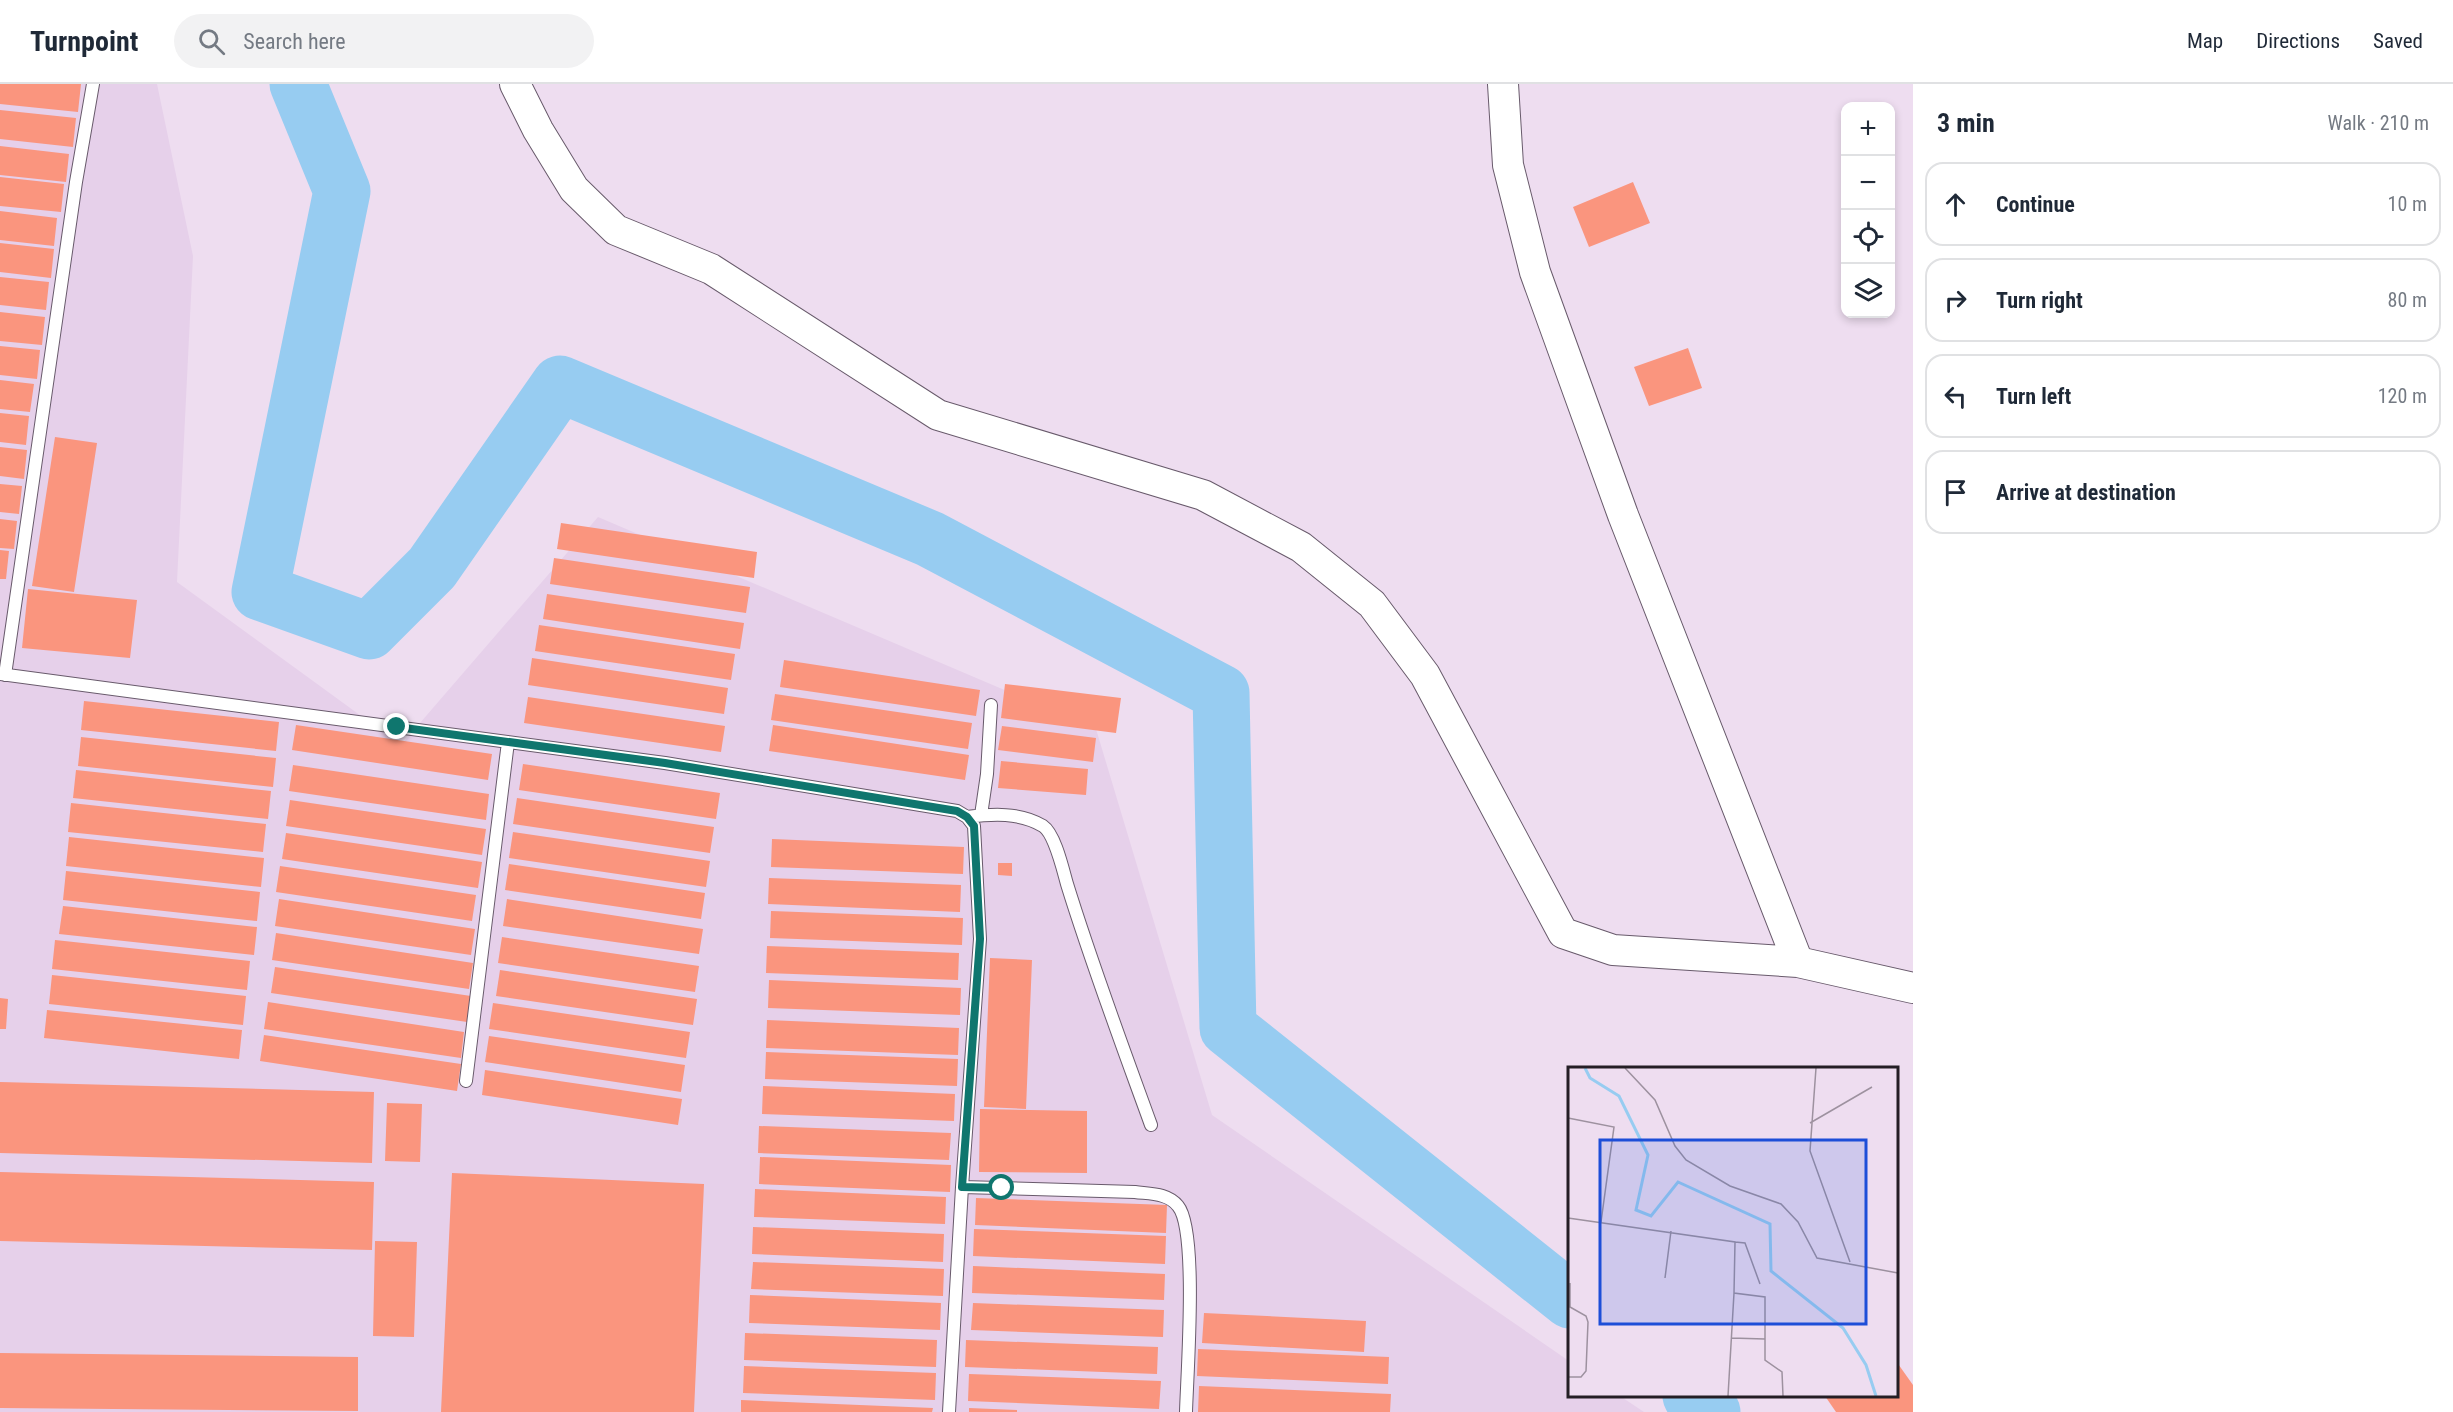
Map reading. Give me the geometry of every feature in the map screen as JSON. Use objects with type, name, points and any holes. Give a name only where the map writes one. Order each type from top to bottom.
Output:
[{"type":"street","points":[[514,84],[538,130],[574,189],[616,230],[711,269],[938,415],[1203,495],[1301,547],[1372,604],[1425,675],[1563,933],[1613,950],[1798,962],[1913,988]]},
{"type":"street","points":[[1503,84],[1508,165],[1535,272],[1623,515],[1798,962]]},
{"type":"lane","points":[[93,84],[76,182],[2,674],[688,767],[946,809],[957,811],[967,817],[974,826],[980,939],[949,1412]]},
{"type":"lane","points":[[981,815],[987,774],[991,705]]},
{"type":"lane","points":[[466,1081],[508,742]]},
{"type":"lane","points":[[967,817],[995,813],[1022,818],[1044,827],[1050,836],[1150,1125]]},
{"type":"lane","points":[[962,1187],[1135,1192],[1162,1195],[1177,1204],[1185,1218],[1190,1275],[1186,1412]]},
{"type":"shaded area","points":[[0,84],[157,84],[193,256],[177,582],[401,745],[598,517],[1096,729],[1212,1115],[1568,1360],[1568,1397],[1622,1397],[1644,1412],[0,1412]]},
{"type":"building","points":[[0,84],[81,84],[78,112],[0,104]]},
{"type":"building","points":[[0,110],[76,118],[73,147],[0,139]]},
{"type":"building","points":[[0,146],[69,154],[66,182],[0,175]]},
{"type":"building","points":[[0,177],[64,184],[61,212],[0,206]]},
{"type":"building","points":[[1633,182],[1650,223],[1589,247],[1573,207]]},
{"type":"building","points":[[0,211],[57,218],[54,246],[0,240]]},
{"type":"building","points":[[0,243],[54,249],[51,278],[0,272]]},
{"type":"building","points":[[0,277],[49,282],[46,310],[0,305]]},
{"type":"building","points":[[0,312],[45,317],[42,345],[0,341]]},
{"type":"building","points":[[0,346],[40,350],[37,379],[0,375]]},
{"type":"building","points":[[1688,348],[1702,388],[1649,406],[1634,367]]},
{"type":"building","points":[[0,380],[34,384],[30,412],[0,409]]},
{"type":"building","points":[[0,413],[29,416],[26,445],[0,442]]},
{"type":"building","points":[[55,437],[97,443],[74,592],[32,586]]},
{"type":"building","points":[[0,447],[27,450],[24,479],[0,476]]},
{"type":"building","points":[[0,484],[22,486],[19,514],[0,512]]},
{"type":"building","points":[[0,519],[17,521],[14,549],[0,548]]},
{"type":"building","points":[[561,523],[757,552],[754,578],[557,549]]},
{"type":"building","points":[[0,550],[9,551],[6,579],[0,579]]},
{"type":"building","points":[[554,558],[750,587],[746,613],[550,584]]},
{"type":"building","points":[[28,589],[137,600],[130,658],[22,648]]},
{"type":"building","points":[[547,594],[744,623],[740,649],[543,619]]},
{"type":"building","points":[[539,625],[735,654],[731,680],[535,651]]},
{"type":"building","points":[[532,658],[728,688],[724,714],[528,685]]},
{"type":"building","points":[[784,660],[980,690],[976,716],[780,687]]},
{"type":"building","points":[[1005,684],[1121,698],[1116,733],[1001,718]]},
{"type":"building","points":[[775,694],[972,723],[968,749],[771,720]]},
{"type":"building","points":[[528,697],[725,726],[721,752],[524,723]]},
{"type":"building","points":[[84,701],[279,722],[276,751],[81,730]]},
{"type":"building","points":[[296,725],[492,754],[488,780],[292,750]]},
{"type":"building","points":[[773,725],[969,755],[965,780],[769,751]]},
{"type":"building","points":[[1002,726],[1096,738],[1093,762],[998,750]]},
{"type":"building","points":[[81,737],[276,758],[273,787],[78,766]]},
{"type":"building","points":[[1001,761],[1088,769],[1086,795],[998,788]]},
{"type":"building","points":[[523,764],[720,793],[716,819],[519,790]]},
{"type":"building","points":[[293,765],[489,794],[486,820],[289,791]]},
{"type":"building","points":[[76,770],[271,791],[268,819],[73,798]]},
{"type":"building","points":[[517,798],[714,827],[710,853],[513,824]]},
{"type":"building","points":[[290,800],[486,829],[482,855],[286,826]]},
{"type":"building","points":[[71,803],[266,824],[263,852],[68,832]]},
{"type":"building","points":[[513,832],[710,861],[706,887],[509,858]]},
{"type":"building","points":[[286,833],[482,862],[478,888],[282,859]]},
{"type":"building","points":[[69,837],[264,858],[261,887],[66,866]]},
{"type":"building","points":[[772,839],[964,847],[963,874],[771,867]]},
{"type":"building","points":[[998,863],[1012,863],[1012,876],[998,875]]},
{"type":"building","points":[[509,864],[705,893],[701,919],[505,890]]},
{"type":"building","points":[[280,866],[476,895],[472,921],[276,892]]},
{"type":"building","points":[[66,871],[260,892],[257,921],[63,900]]},
{"type":"building","points":[[769,878],[961,885],[960,912],[768,904]]},
{"type":"building","points":[[279,899],[475,929],[471,955],[275,926]]},
{"type":"building","points":[[507,899],[703,929],[699,954],[503,926]]},
{"type":"building","points":[[63,906],[257,927],[254,955],[59,934]]},
{"type":"building","points":[[771,911],[963,918],[962,945],[770,938]]},
{"type":"building","points":[[276,933],[473,963],[469,989],[272,960]]},
{"type":"building","points":[[502,937],[699,966],[695,992],[498,963]]},
{"type":"building","points":[[55,940],[250,961],[247,990],[52,969]]},
{"type":"building","points":[[767,946],[959,953],[958,980],[766,973]]},
{"type":"building","points":[[990,958],[1032,960],[1026,1109],[984,1107]]},
{"type":"building","points":[[275,967],[471,996],[467,1022],[271,993]]},
{"type":"building","points":[[500,970],[697,999],[693,1025],[496,996]]},
{"type":"building","points":[[52,975],[246,996],[243,1025],[49,1004]]},
{"type":"building","points":[[769,980],[961,988],[960,1015],[768,1008]]},
{"type":"building","points":[[0,998],[8,999],[6,1029],[0,1029]]},
{"type":"building","points":[[268,1002],[464,1032],[461,1058],[264,1029]]},
{"type":"building","points":[[493,1003],[690,1032],[686,1058],[489,1029]]},
{"type":"building","points":[[47,1010],[242,1030],[239,1059],[44,1038]]},
{"type":"building","points":[[767,1020],[959,1028],[958,1055],[766,1048]]},
{"type":"building","points":[[264,1035],[461,1064],[457,1091],[260,1061]]},
{"type":"building","points":[[489,1036],[685,1065],[681,1092],[485,1062]]},
{"type":"building","points":[[766,1052],[958,1059],[957,1086],[765,1079]]},
{"type":"building","points":[[485,1070],[682,1099],[678,1125],[482,1095]]},
{"type":"building","points":[[0,1082],[374,1092],[372,1163],[0,1153]]},
{"type":"building","points":[[763,1086],[955,1094],[954,1121],[762,1114]]},
{"type":"building","points":[[387,1103],[422,1104],[420,1162],[385,1161]]},
{"type":"building","points":[[980,1109],[1087,1111],[1087,1173],[979,1172]]},
{"type":"building","points":[[759,1126],[951,1133],[949,1160],[758,1153]]},
{"type":"building","points":[[760,1157],[951,1165],[950,1192],[759,1184]]},
{"type":"building","points":[[0,1172],[374,1182],[372,1250],[0,1241]]},
{"type":"building","points":[[452,1173],[704,1184],[694,1412],[441,1412]]},
{"type":"building","points":[[755,1189],[946,1197],[945,1224],[754,1217]]},
{"type":"building","points":[[976,1198],[1167,1205],[1166,1233],[975,1225]]},
{"type":"building","points":[[753,1227],[944,1234],[943,1262],[752,1254]]},
{"type":"building","points":[[974,1229],[1166,1236],[1165,1264],[973,1256]]},
{"type":"building","points":[[375,1241],[417,1242],[414,1337],[373,1336]]},
{"type":"building","points":[[753,1262],[944,1269],[943,1296],[751,1289]]},
{"type":"building","points":[[973,1266],[1165,1274],[1164,1300],[972,1293]]},
{"type":"building","points":[[750,1295],[941,1303],[940,1330],[749,1323]]},
{"type":"building","points":[[973,1303],[1164,1310],[1163,1337],[971,1330]]},
{"type":"building","points":[[1204,1313],[1366,1321],[1364,1352],[1202,1343]]},
{"type":"building","points":[[745,1333],[937,1340],[936,1367],[744,1360]]},
{"type":"building","points":[[966,1340],[1158,1347],[1157,1374],[965,1367]]},
{"type":"building","points":[[1198,1349],[1389,1357],[1388,1384],[1197,1376]]},
{"type":"building","points":[[0,1353],[358,1357],[358,1411],[0,1408]]},
{"type":"building","points":[[1898,1364],[1913,1385],[1913,1412],[1836,1412],[1826,1397],[1898,1397]]},
{"type":"building","points":[[744,1366],[936,1373],[935,1400],[743,1393]]},
{"type":"building","points":[[969,1374],[1161,1381],[1159,1409],[968,1401]]},
{"type":"building","points":[[1199,1386],[1391,1394],[1390,1412],[1198,1412]]},
{"type":"building","points":[[741,1400],[933,1408],[932,1412],[741,1412]]},
{"type":"building","points":[[969,1408],[1017,1410],[1017,1412],[969,1412]]},
{"type":"waterway","points":[[298,84],[342,191],[260,592],[369,631],[432,568],[560,384],[930,539],[1221,693],[1228,1028],[1568,1298]]},
{"type":"waterway","points":[[1692,1397],[1712,1412]]},
{"type":"route","points":[[397,727],[665,763],[957,811],[967,817],[974,826],[980,939],[962,1187],[1002,1188]]}]
